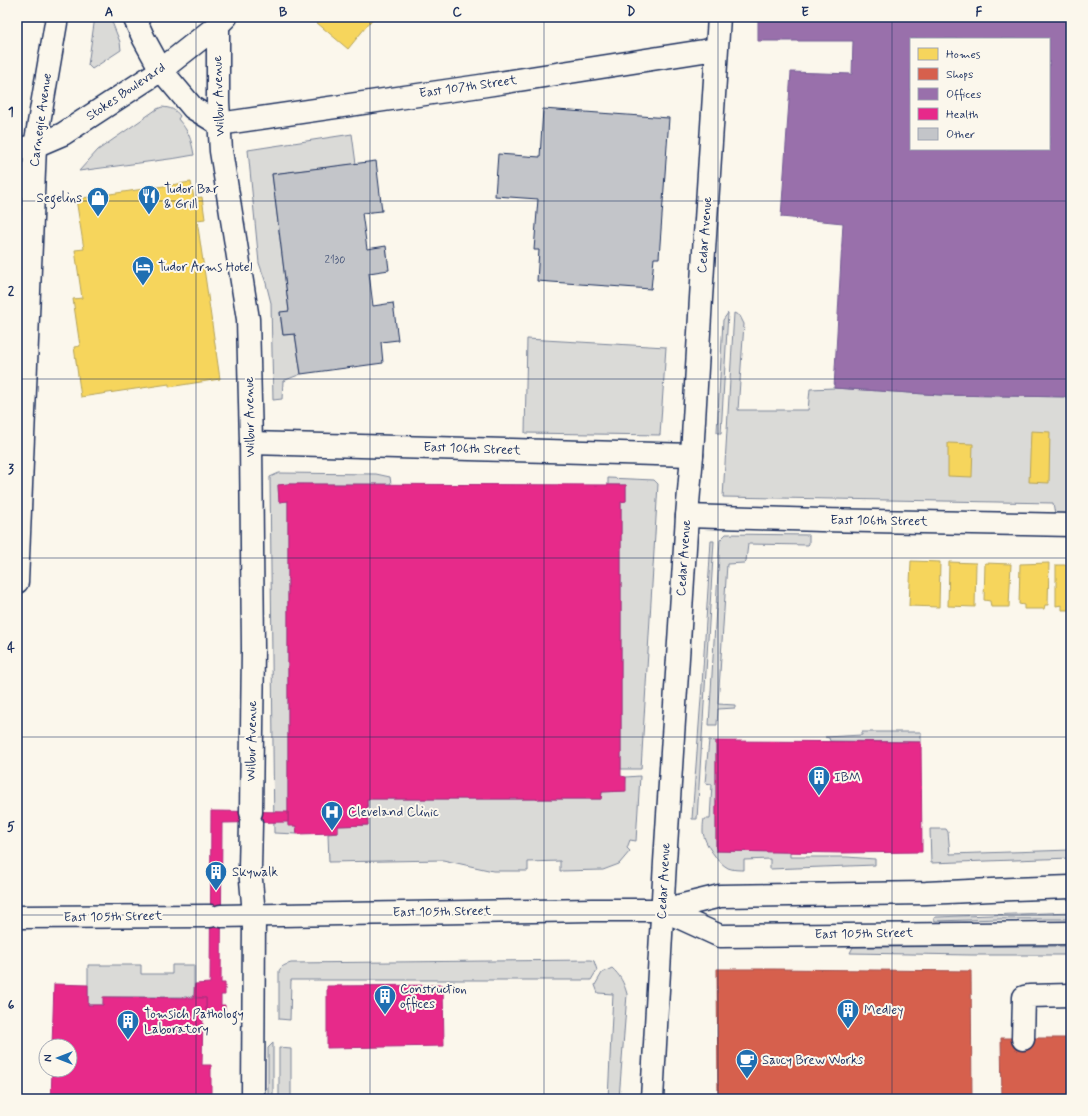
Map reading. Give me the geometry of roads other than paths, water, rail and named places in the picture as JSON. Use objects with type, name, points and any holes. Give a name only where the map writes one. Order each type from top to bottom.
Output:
[{"type":"street","name":"Carnegie Avenue","points":[[17,582],[26,148],[57,17]]},
{"type":"street","points":[[134,17],[161,70],[193,108],[219,124]]},
{"type":"street","name":"Cedar Avenue","points":[[652,1099],[719,17]]},
{"type":"street","name":"Stokes Boulevard","points":[[26,148],[63,134],[161,70],[222,21]]},
{"type":"street","name":"Wilbur Avenue","points":[[222,21],[218,102],[221,151],[248,319],[253,648],[250,817],[250,868],[254,916],[253,1099]]},
{"type":"street","name":"East 107th Street","points":[[219,124],[480,86],[716,49]]},
{"type":"street","name":"East 106th Street","points":[[251,442],[692,455]]},
{"type":"street","name":"East 106th Street","points":[[687,516],[1071,525]]},
{"type":"street","name":"East 105th Street","points":[[17,917],[254,916],[577,910],[663,910],[720,896],[926,893],[1071,887]]},
{"type":"street","name":"East 105th Street","points":[[663,910],[720,936],[1071,933]]},
{"type":"street","points":[[1023,1039],[1024,997],[1071,995]]},
{"type":"place","name":"Tudor Bar & Grill","points":[[149,216]]},
{"type":"place","name":"Segelins","points":[[98,218]]},
{"type":"place","name":"Tudor Arms Hotel","points":[[143,286]]},
{"type":"place","name":"IBM","points":[[819,796]]},
{"type":"place","name":"Cleveland Clinic","points":[[332,832]]},
{"type":"place","name":"Skywalk","points":[[216,892]]},
{"type":"place","name":"Construction offices","points":[[385,1016]]},
{"type":"place","name":"Medley","points":[[848,1030]]},
{"type":"place","name":"Tomsich Pathology Laboratory","points":[[128,1040]]},
{"type":"place","name":"Saucy Brew Works","points":[[747,1080]]}]
